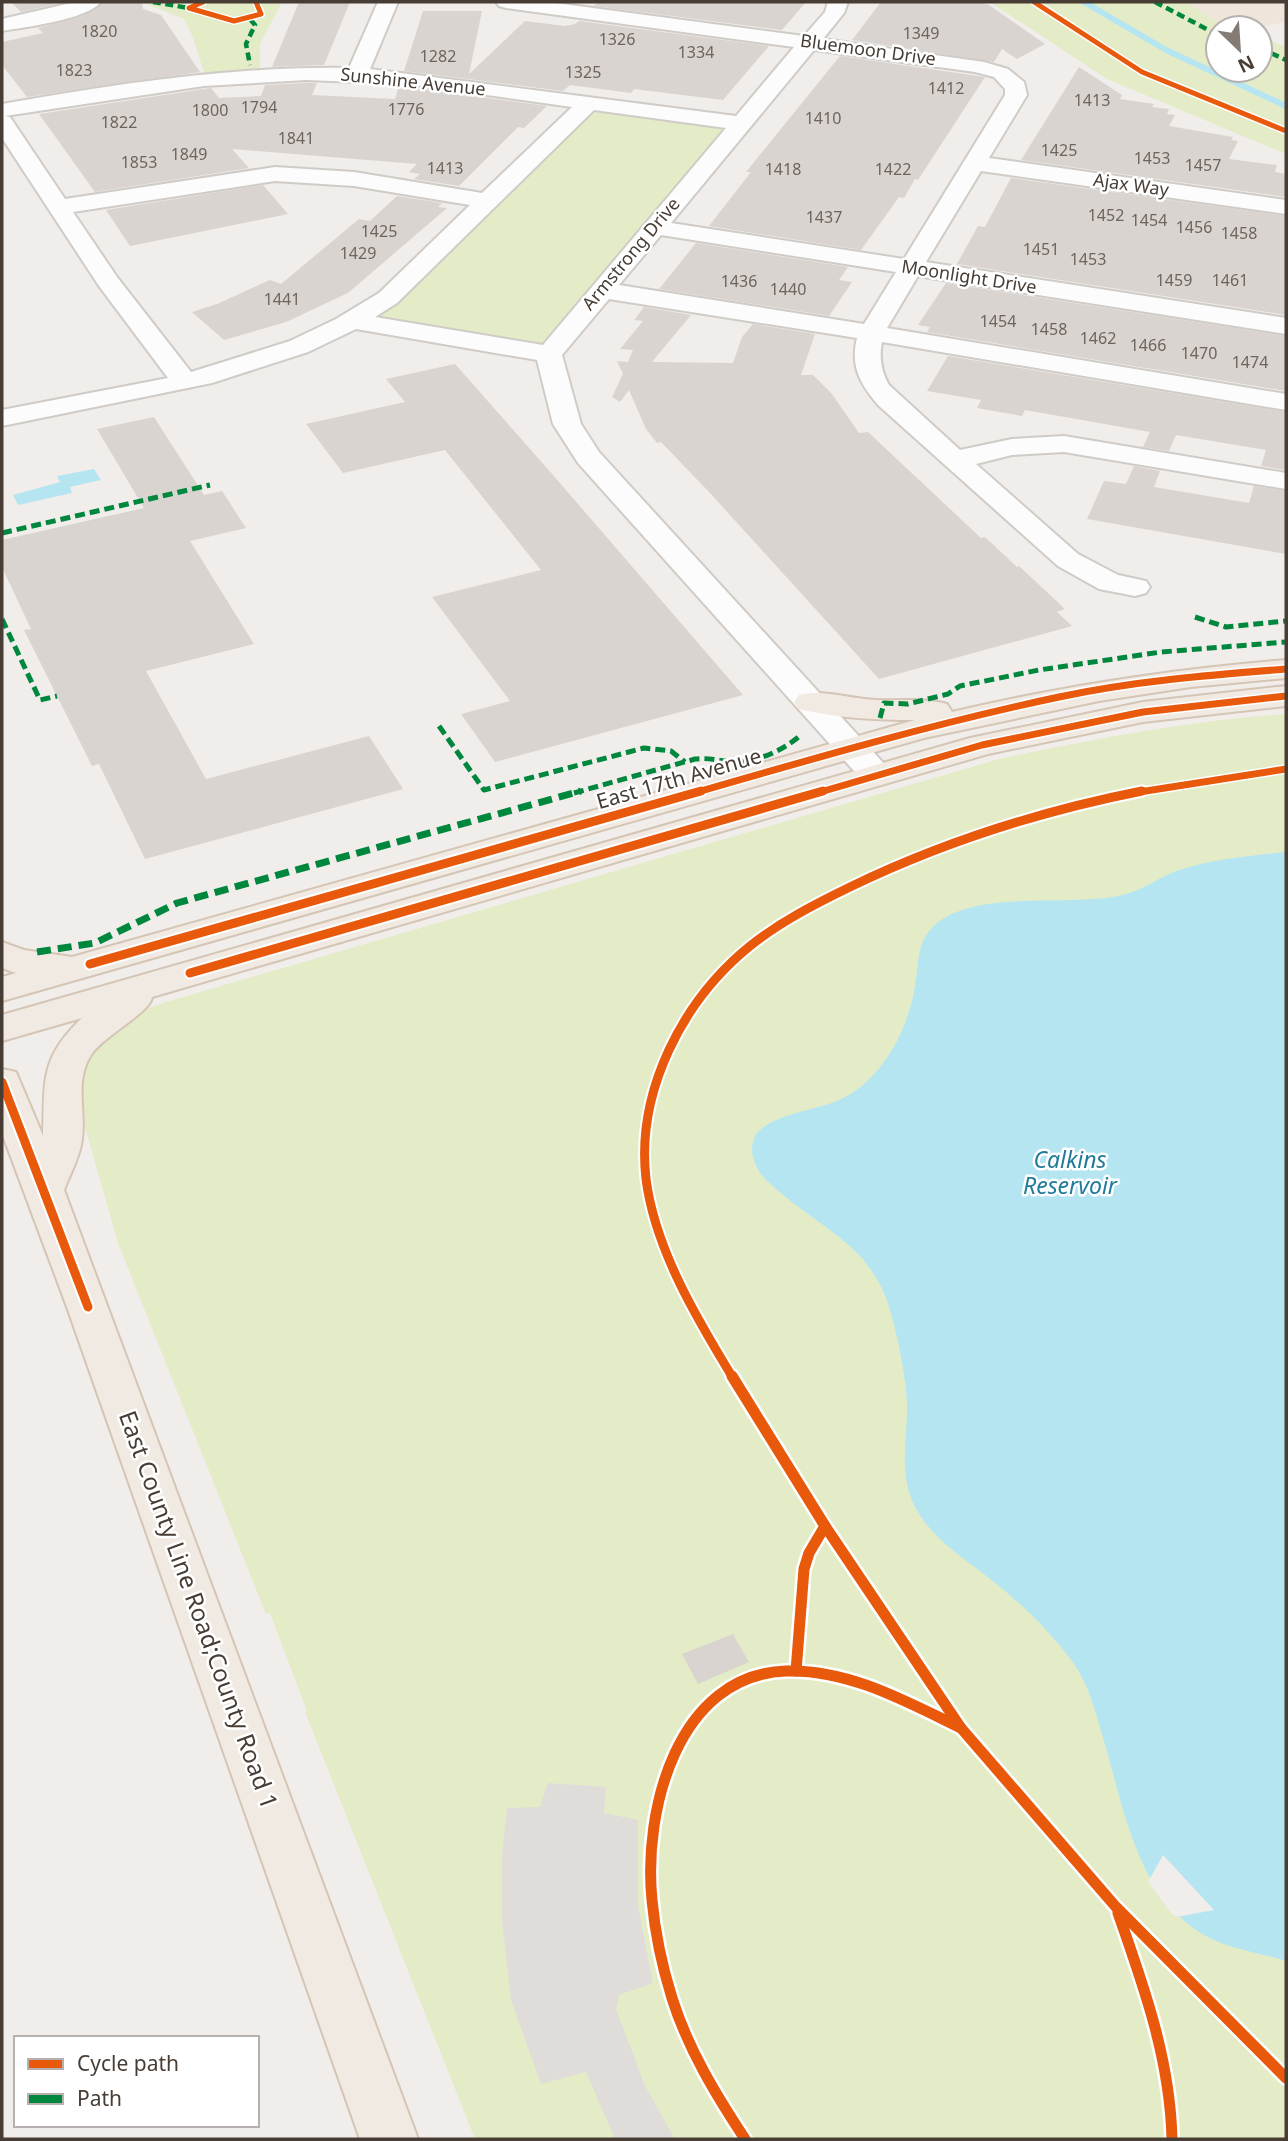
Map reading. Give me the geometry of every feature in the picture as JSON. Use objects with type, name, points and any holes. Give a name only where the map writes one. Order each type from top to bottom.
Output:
[{"type":"main road","name":"East 17th Avenue","points":[[2,989],[850,747],[1015,705],[1161,680],[1286,669]]},
{"type":"main road","points":[[2,1028],[982,744],[1076,724],[1181,707],[1286,696]]},
{"type":"main road","points":[[810,702],[919,712],[1015,705]]},
{"type":"main road","points":[[2,954],[17,961],[41,965],[60,967],[90,964]]},
{"type":"main road","points":[[43,1191],[62,1143],[61,1097],[64,1071],[76,1046],[100,1021],[147,992],[190,973]]},
{"type":"main road","name":"East County Line Road;County Road 1","points":[[2,1082],[88,1307],[389,2139]]},
{"type":"street","points":[[2,25],[75,10],[91,2]]},
{"type":"street","points":[[357,74],[388,2]]},
{"type":"street","name":"Bluemoon Drive","points":[[506,2],[977,66],[996,71],[1011,80],[1016,86],[1016,95],[871,333]]},
{"type":"street","name":"Armstrong Drive","points":[[549,354],[834,13],[838,2]]},
{"type":"street","name":"Sunshine Avenue","points":[[2,110],[206,78],[357,74],[408,78],[740,123]]},
{"type":"street","points":[[2,418],[184,381],[277,356],[355,321],[388,298],[588,103]]},
{"type":"street","points":[[2,122],[57,207],[184,381]]},
{"type":"street","name":"Ajax Way","points":[[975,163],[1286,207]]},
{"type":"street","points":[[57,207],[275,174],[341,177],[488,201]]},
{"type":"street","name":"Moonlight Drive","points":[[653,227],[1286,327]]},
{"type":"street","points":[[602,290],[1286,402]]},
{"type":"street","points":[[355,321],[549,354],[567,424],[588,457],[875,775]]},
{"type":"street","points":[[871,333],[865,362],[875,385],[903,415],[1068,560],[1110,583],[1135,587]]},
{"type":"street","points":[[955,460],[1012,447],[1064,444],[1286,481]]},
{"type":"shaded area","points":[[1185,2],[1286,2],[1286,22],[1274,24],[1274,14],[1204,14]]},
{"type":"shaded area","points":[[548,1783],[606,1787],[604,1813],[638,1820],[638,1906],[653,1983],[619,1995],[616,2009],[645,2086],[675,2139],[615,2139],[586,2072],[541,2084],[511,2000],[502,1919],[502,1857],[507,1808],[540,1807]]},
{"type":"green space","points":[[122,2],[282,2],[260,44],[260,75],[206,78],[184,19],[144,3]]},
{"type":"green space","points":[[990,2],[1185,2],[1204,14],[1204,84],[1274,84],[1274,42],[1286,47],[1286,154],[1107,79]]},
{"type":"green space","points":[[588,103],[740,123],[549,354],[355,321]]},
{"type":"green space","points":[[1286,714],[1286,2139],[475,2139],[305,1712],[307,1711],[270,1613],[266,1614],[118,1243],[79,1106],[82,1080],[93,1054],[110,1032],[121,1023],[136,1013],[163,1003],[999,759],[1142,732]]},
{"type":"water","points":[[94,469],[101,480],[70,487],[72,493],[18,505],[13,495],[60,482],[57,476]]},
{"type":"water","name":"Calkins Reservoir","points":[[1286,852],[1286,1961],[1213,1940],[1181,1918],[1163,1898],[1136,1849],[1095,1710],[1078,1670],[1036,1619],[939,1538],[914,1505],[906,1480],[907,1403],[903,1366],[885,1295],[873,1272],[850,1247],[767,1181],[755,1163],[752,1147],[757,1133],[765,1126],[775,1120],[842,1099],[860,1088],[884,1063],[910,1008],[923,942],[941,920],[963,909],[990,904],[1107,898],[1135,891],[1170,873],[1189,867],[1230,858]]},
{"type":"pier","points":[[1163,1855],[1214,1910],[1176,1917],[1171,1913],[1148,1882]]},
{"type":"building","points":[[11,2],[65,2],[21,12]]},
{"type":"building","points":[[103,2],[142,2],[143,9],[161,15],[200,72],[27,97],[2,65],[2,42],[43,33],[38,28],[83,16]]},
{"type":"building","points":[[299,2],[350,2],[324,65],[272,67]]},
{"type":"building","points":[[598,2],[806,2],[782,30],[594,6]]},
{"type":"building","points":[[881,2],[980,2],[989,5],[1045,44],[1017,59],[1002,49],[994,62],[852,40]]},
{"type":"building","points":[[423,11],[482,11],[469,74],[525,21],[565,26],[579,21],[769,46],[723,100],[634,89],[631,93],[570,85],[563,91],[404,71]]},
{"type":"building","points":[[840,56],[985,77],[918,180],[915,179],[904,198],[899,197],[861,250],[709,226],[751,172],[746,172]]},
{"type":"building","points":[[1079,67],[1122,95],[1120,99],[1169,109],[1167,114],[1175,115],[1169,126],[1233,137],[1231,140],[1238,141],[1229,159],[1277,165],[1275,172],[1286,174],[1286,197],[1021,160]]},
{"type":"building","points":[[317,83],[312,95],[395,99],[399,86],[547,106],[524,128],[518,127],[459,186],[414,179],[420,174],[409,172],[417,164],[232,149],[249,168],[95,192],[39,114],[211,88],[219,98],[261,96],[265,85]]},
{"type":"building","points":[[1011,178],[1286,216],[1286,315],[957,264],[978,226],[985,227]]},
{"type":"building","points":[[263,185],[288,214],[130,246],[106,210]]},
{"type":"building","points":[[397,196],[442,203],[438,207],[447,208],[348,293],[286,322],[224,340],[192,312],[270,280],[281,284],[359,219],[370,221]]},
{"type":"building","points":[[696,243],[848,267],[839,280],[852,282],[829,316],[659,289]]},
{"type":"building","points":[[946,283],[1286,336],[1286,391],[927,332],[930,327],[918,325]]},
{"type":"building","points":[[644,307],[691,315],[652,362],[733,363],[742,337],[753,324],[815,334],[801,375],[813,375],[832,394],[859,433],[868,432],[981,538],[985,537],[1019,566],[1065,609],[1057,612],[1072,626],[879,679],[710,493],[661,442],[657,443],[646,429],[629,390],[620,402],[612,397],[623,374],[617,361],[628,362],[633,350],[620,349],[643,321],[634,320]]},
{"type":"building","points":[[948,356],[1286,412],[1286,470],[1261,466],[1266,450],[1176,435],[1169,451],[1143,447],[1150,432],[1025,410],[1022,416],[977,408],[981,400],[927,391]]},
{"type":"building","points":[[455,364],[743,695],[495,762],[461,714],[510,701],[432,597],[541,570],[445,450],[343,473],[306,424],[405,402],[386,379]]},
{"type":"building","points":[[154,417],[204,495],[222,491],[246,528],[190,541],[254,644],[146,671],[206,779],[369,736],[403,789],[145,859],[99,764],[92,766],[24,630],[31,629],[2,567],[2,540],[144,508],[97,429]]},
{"type":"building","points":[[1134,466],[1160,471],[1154,487],[1249,503],[1254,486],[1286,491],[1286,554],[1087,519],[1104,481],[1126,484]]},
{"type":"building","points":[[733,1634],[749,1662],[698,1684],[682,1654]]},
{"type":"waterway","points":[[1084,2],[1166,50],[1286,106]]},
{"type":"marked path","points":[[153,2],[189,8]]},
{"type":"marked path","points":[[1155,2],[1204,28]]},
{"type":"marked path","points":[[250,19],[255,25],[246,44],[250,65]]},
{"type":"marked path","points":[[1274,54],[1286,60]]},
{"type":"marked path","points":[[2,533],[210,485]]},
{"type":"marked path","points":[[1195,617],[1226,627],[1286,621]]},
{"type":"marked path","points":[[2,619],[40,700],[57,696]]},
{"type":"marked path","points":[[880,718],[884,703],[908,704],[948,694],[960,686],[1039,670],[1161,652],[1286,642]]},
{"type":"marked path","points":[[439,726],[484,790],[644,748],[671,751],[685,762]]},
{"type":"marked path","points":[[37,952],[95,943],[177,903],[695,759],[713,757],[738,762],[782,751],[801,735]]},
{"type":"cycle path","points":[[203,2],[189,8],[234,21],[243,21],[261,14],[256,2]]},
{"type":"cycle path","points":[[1034,2],[1142,72],[1286,131]]},
{"type":"cycle path","points":[[90,964],[915,730],[1062,696],[1195,676],[1286,669]]},
{"type":"cycle path","points":[[190,973],[982,745],[1143,712],[1286,696]]},
{"type":"cycle path","points":[[796,1671],[804,1569],[809,1553],[825,1526],[694,1309],[670,1257],[650,1201],[644,1145],[648,1110],[666,1057],[679,1032],[710,986],[750,946],[800,913],[879,873],[934,850],[1049,812],[1167,786],[1286,769]]},
{"type":"cycle path","points":[[2,1082],[88,1307]]},
{"type":"cycle path","points":[[825,1526],[961,1728],[1116,1907],[1286,2078]]},
{"type":"cycle path","points":[[745,2139],[716,2095],[692,2049],[672,2000],[659,1949],[651,1898],[652,1846],[660,1795],[678,1745],[696,1716],[721,1693],[752,1678],[786,1671],[832,1675],[854,1681],[898,1698],[961,1728]]},
{"type":"cycle path","points":[[1118,1913],[1163,2052],[1172,2139]]}]
